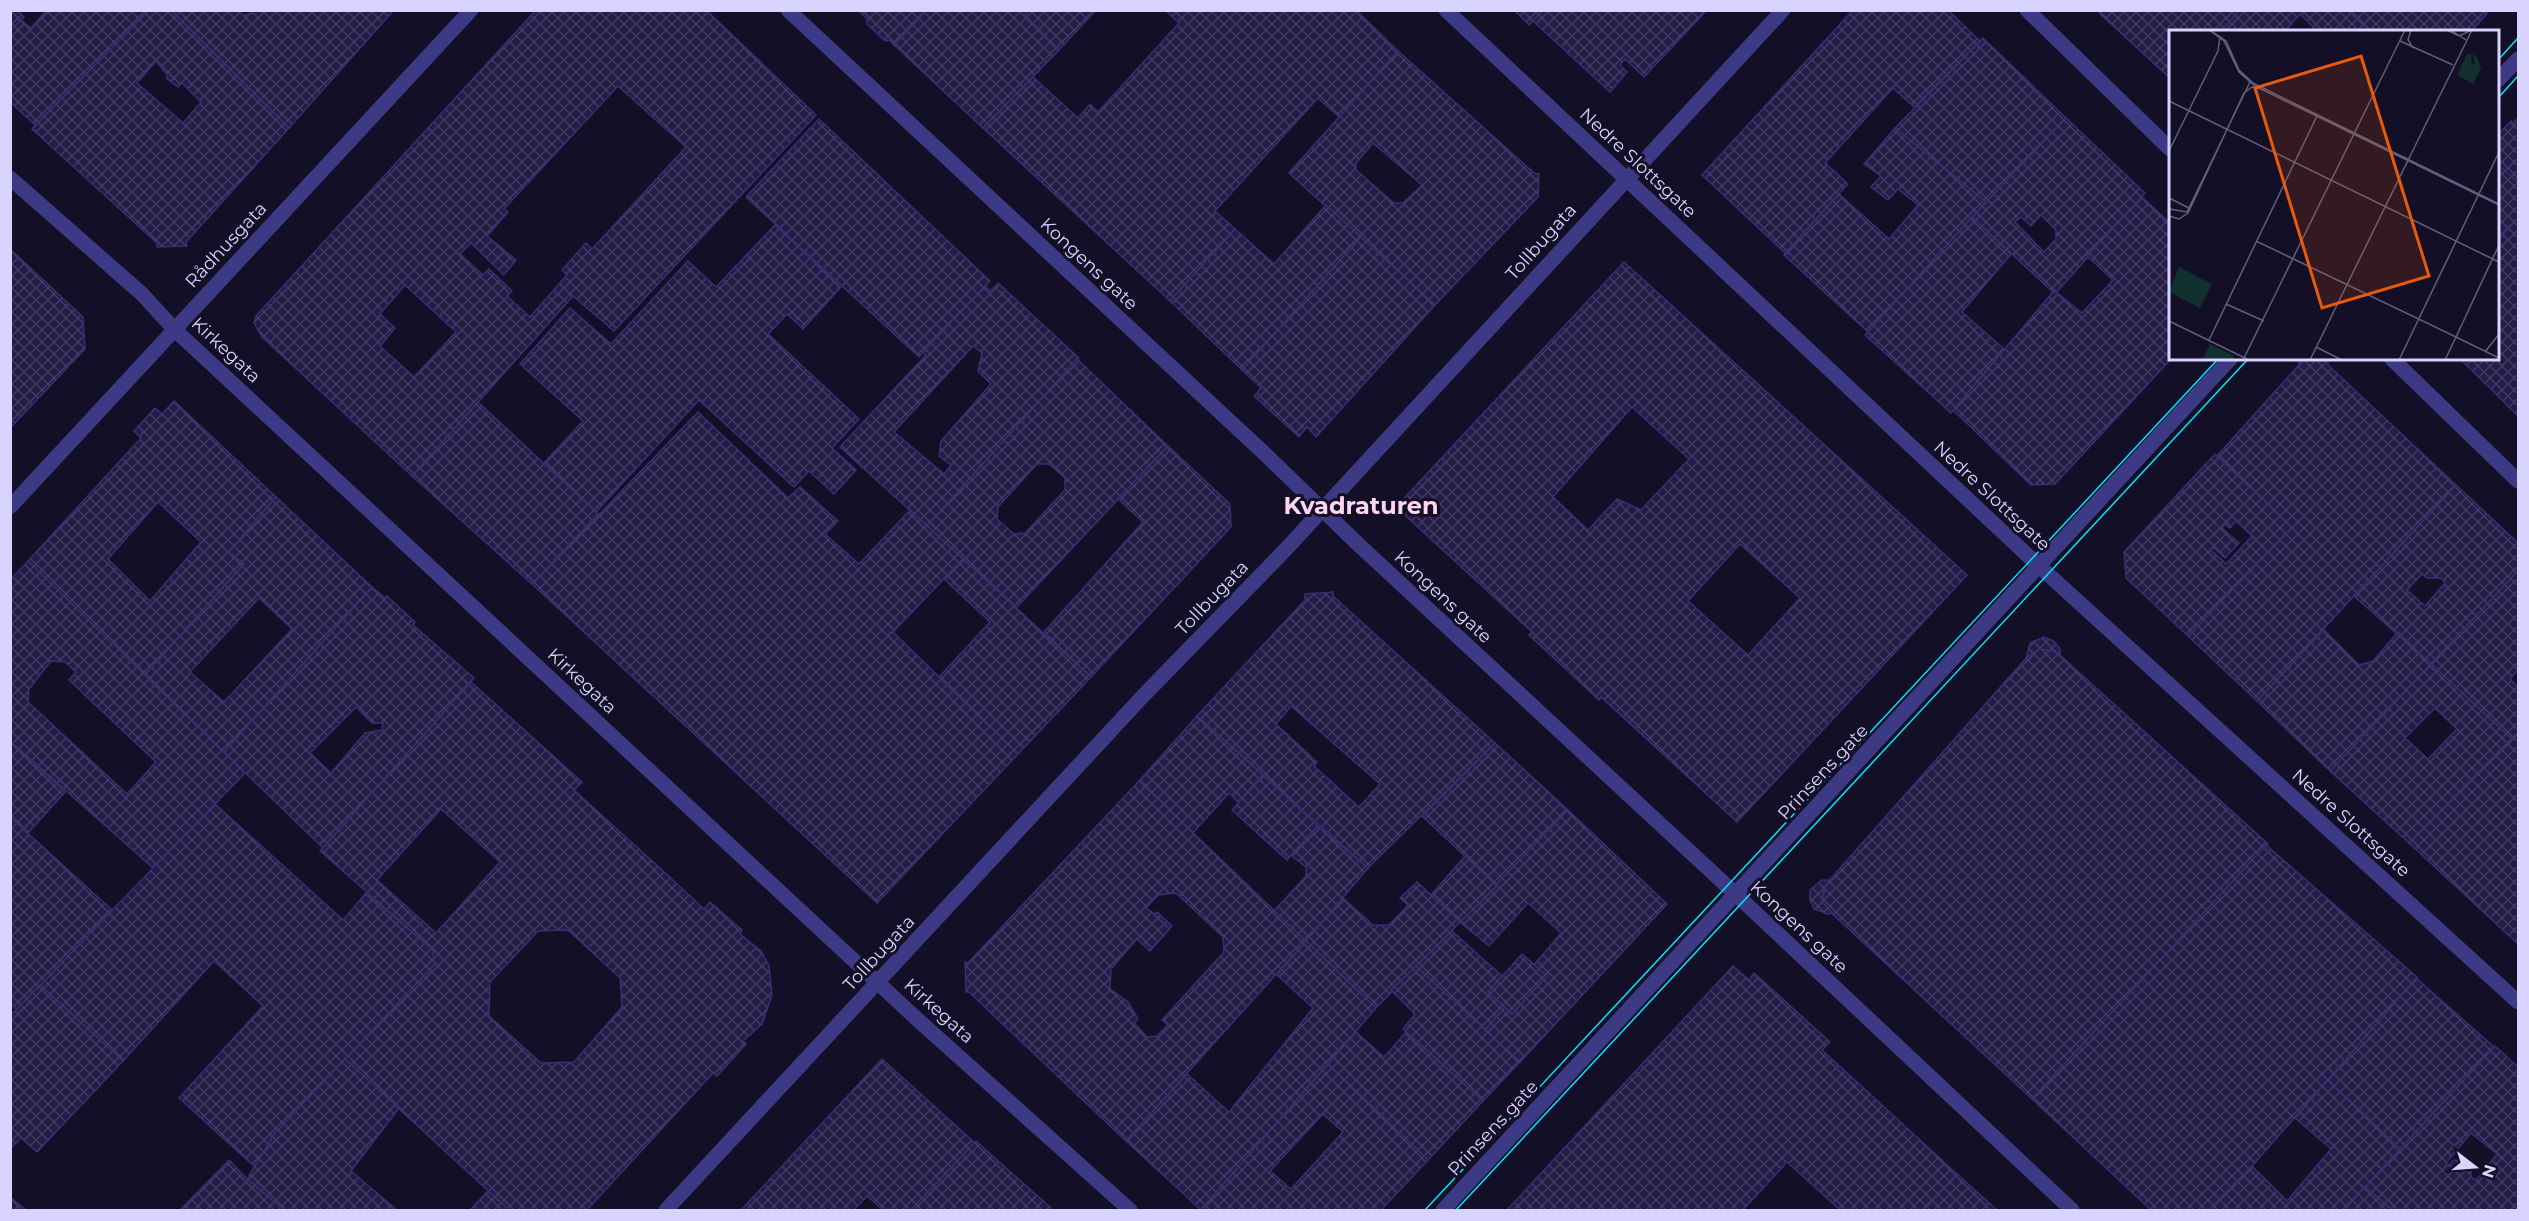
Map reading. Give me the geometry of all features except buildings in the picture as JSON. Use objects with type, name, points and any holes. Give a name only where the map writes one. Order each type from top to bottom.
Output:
[{"type":"street","name":"Rådhusgata","points":[[10,507],[471,10]]},
{"type":"street","name":"Kongens gate","points":[[788,10],[2072,1210]]},
{"type":"street","name":"Nedre Slottsgate","points":[[1446,10],[2039,566],[2518,1002]]},
{"type":"street","name":"Tollbugata","points":[[666,1210],[1142,697],[1287,548],[1783,10]]},
{"type":"street","points":[[2027,10],[2169,148]]},
{"type":"street","points":[[2499,79],[2518,59]]},
{"type":"street","name":"Kirkegata","points":[[10,178],[142,294],[175,330],[879,983],[1130,1210]]},
{"type":"street","name":"Prinsens gate","points":[[1443,1210],[2230,360]]},
{"type":"street","points":[[2393,360],[2518,481]]},
{"type":"tram line","points":[[2499,59],[2518,38]]},
{"type":"tram line","points":[[2499,97],[2518,76]]},
{"type":"tram line","points":[[1425,1210],[2217,360]]},
{"type":"tram line","points":[[1456,1210],[2247,360]]},
{"type":"district","name":"Kvadraturen","points":[[1361,505]]}]
